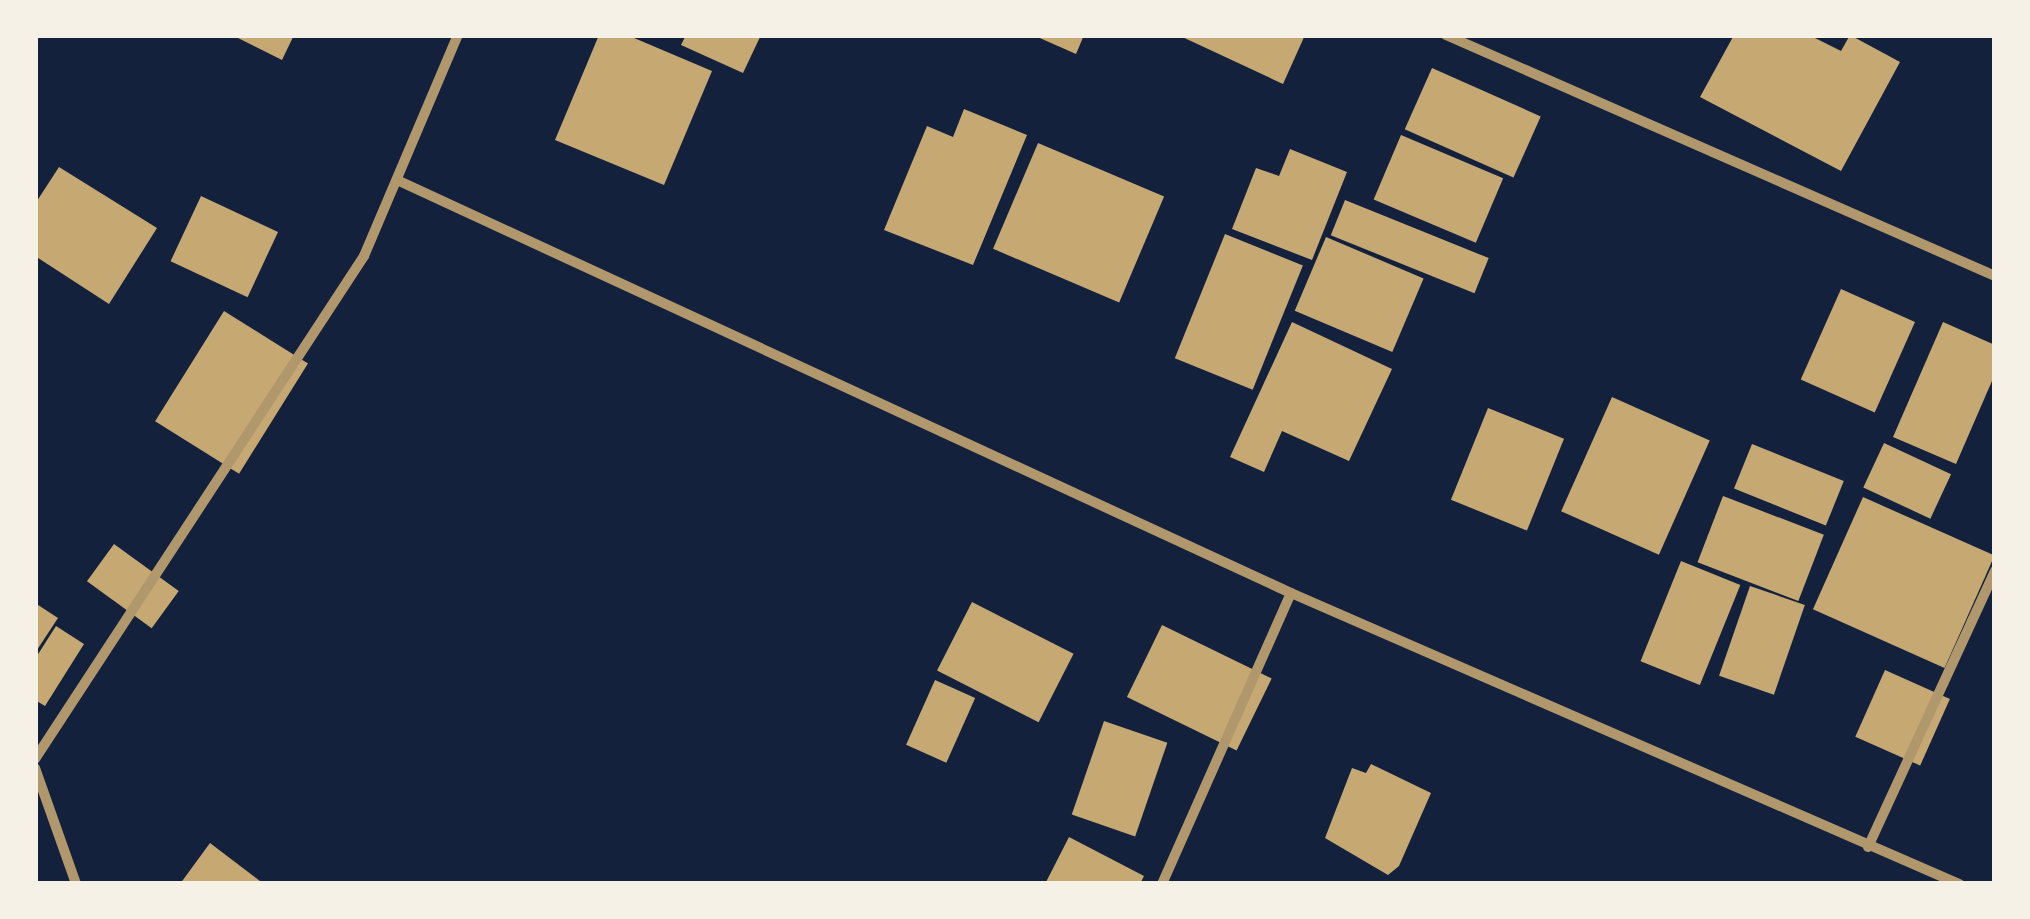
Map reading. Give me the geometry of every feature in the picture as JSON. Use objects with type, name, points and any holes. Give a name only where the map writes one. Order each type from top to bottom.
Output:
[{"type":"street","points":[[35,759],[364,256],[458,35]]},
{"type":"street","points":[[1446,35],[1995,276]]},
{"type":"street","points":[[397,180],[1291,593],[1959,884]]},
{"type":"street","points":[[1868,847],[1995,571]]},
{"type":"street","points":[[1162,884],[1291,593]]},
{"type":"street","points":[[35,768],[76,884]]},
{"type":"building","points":[[232,35],[294,35],[282,60]]},
{"type":"building","points":[[599,35],[627,35],[712,71],[664,185],[555,140]]},
{"type":"building","points":[[686,35],[761,35],[743,73],[681,45]]},
{"type":"building","points":[[1033,35],[1084,35],[1076,54]]},
{"type":"building","points":[[1178,35],[1305,35],[1283,84]]},
{"type":"building","points":[[1734,35],[1809,35],[1841,51],[1850,35],[1900,62],[1841,171],[1700,97]]},
{"type":"building","points":[[1432,68],[1541,116],[1513,178],[1405,129]]},
{"type":"building","points":[[964,109],[1027,135],[973,265],[884,230],[927,126],[953,137]]},
{"type":"building","points":[[1401,135],[1503,178],[1476,243],[1374,199]]},
{"type":"building","points":[[1038,143],[1164,197],[1119,302],[993,249]]},
{"type":"building","points":[[1290,149],[1347,172],[1312,260],[1232,229],[1256,168],[1279,176]]},
{"type":"building","points":[[59,167],[157,228],[109,304],[35,256],[35,204]]},
{"type":"building","points":[[201,196],[278,232],[248,297],[171,261]]},
{"type":"building","points":[[1345,200],[1489,258],[1474,293],[1331,235]]},
{"type":"building","points":[[1225,234],[1303,265],[1253,390],[1175,358]]},
{"type":"building","points":[[1326,237],[1424,278],[1392,352],[1295,311]]},
{"type":"building","points":[[1841,289],[1915,322],[1875,412],[1801,379]]},
{"type":"building","points":[[224,311],[308,363],[239,474],[155,421]]},
{"type":"building","points":[[1292,322],[1392,369],[1349,461],[1282,431],[1264,472],[1230,457]]},
{"type":"building","points":[[1943,322],[1995,345],[1995,374],[1956,464],[1893,437]]},
{"type":"building","points":[[1612,397],[1710,441],[1659,555],[1561,511]]},
{"type":"building","points":[[1488,408],[1564,439],[1527,531],[1451,500]]},
{"type":"building","points":[[1884,443],[1951,474],[1930,519],[1863,487]]},
{"type":"building","points":[[1752,444],[1844,481],[1826,526],[1734,489]]},
{"type":"building","points":[[1723,496],[1824,535],[1798,601],[1698,562]]},
{"type":"building","points":[[1863,497],[1995,556],[1945,668],[1813,609]]},
{"type":"building","points":[[114,544],[179,591],[152,628],[87,581]]},
{"type":"building","points":[[1681,561],[1740,585],[1700,685],[1641,661]]},
{"type":"building","points":[[1750,586],[1805,605],[1774,695],[1719,676]]},
{"type":"building","points":[[972,602],[1074,654],[1039,722],[937,671]]},
{"type":"building","points":[[35,603],[58,618],[35,653]]},
{"type":"building","points":[[1162,625],[1272,678],[1237,750],[1127,697]]},
{"type":"building","points":[[56,626],[84,644],[45,706],[35,700],[35,659]]},
{"type":"building","points":[[1885,670],[1950,699],[1920,766],[1855,737]]},
{"type":"building","points":[[935,680],[975,698],[946,763],[906,745]]},
{"type":"building","points":[[1104,721],[1167,743],[1135,836],[1072,815]]},
{"type":"building","points":[[1371,764],[1431,793],[1399,866],[1388,875],[1325,838],[1352,768],[1366,773]]},
{"type":"building","points":[[1069,837],[1144,876],[1140,884],[1045,884]]},
{"type":"building","points":[[210,843],[264,884],[180,884]]}]
